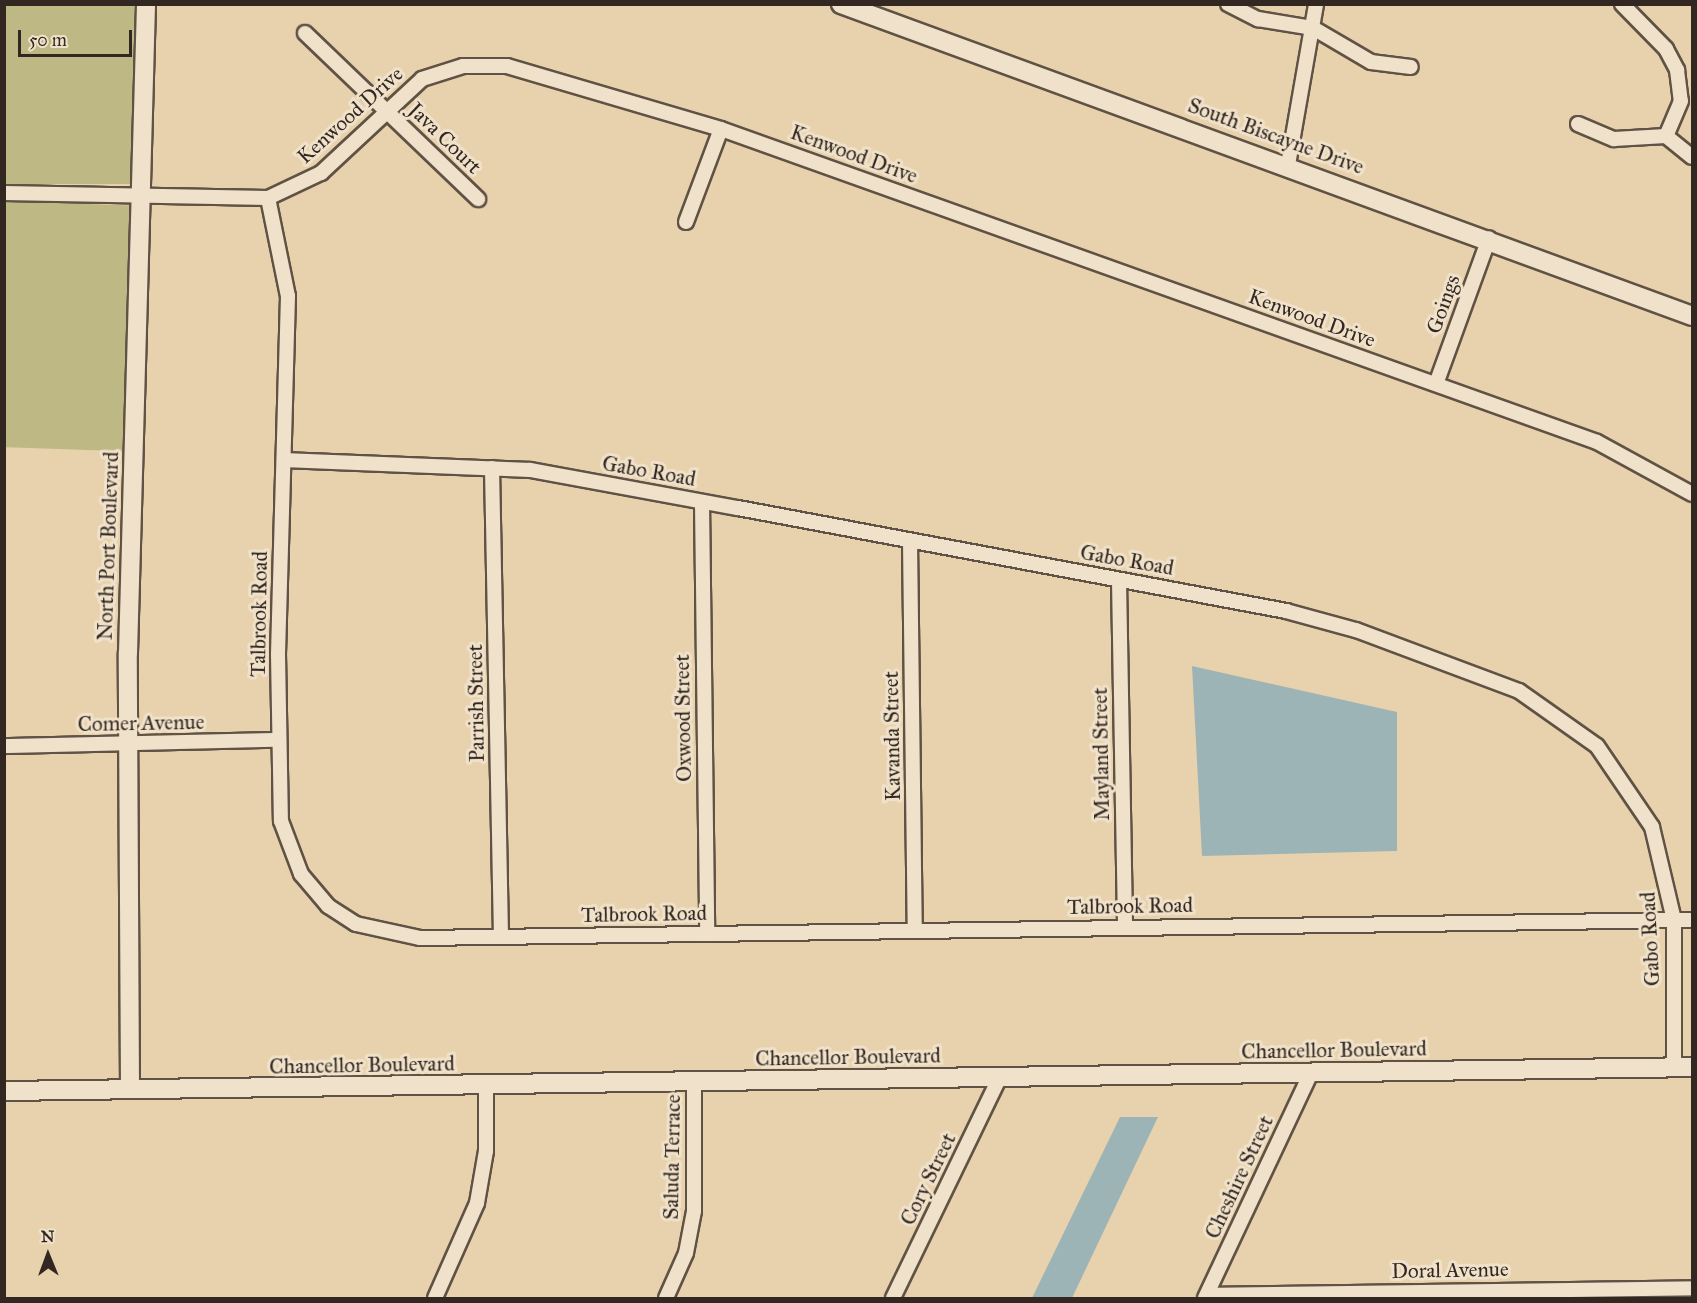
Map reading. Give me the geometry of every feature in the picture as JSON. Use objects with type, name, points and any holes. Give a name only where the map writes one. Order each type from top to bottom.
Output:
[{"type":"street","name":"North Port Boulevard","points":[[130,1089],[129,744],[146,4]]},
{"type":"street","name":"South Biscayne Drive","points":[[841,4],[1489,238],[1692,316]]},
{"type":"street","points":[[1228,4],[1258,19],[1313,28],[1371,62],[1411,66]]},
{"type":"street","points":[[1288,165],[1316,4]]},
{"type":"street","points":[[1622,4],[1666,50],[1677,70],[1681,101],[1666,136]]},
{"type":"street","name":"Java Court","points":[[305,33],[386,108],[478,199]]},
{"type":"street","name":"Kenwood Drive","points":[[4,193],[268,198],[321,173],[386,108],[434,73],[493,65],[629,98],[721,129],[1436,384],[1597,442],[1692,494]]},
{"type":"street","points":[[1578,124],[1614,139],[1666,136],[1692,157]]},
{"type":"street","points":[[686,222],[721,129]]},
{"type":"street","name":"Talbrook Road","points":[[268,198],[288,296],[278,740],[285,840],[301,874],[328,906],[356,924],[393,936],[501,937],[1692,920]]},
{"type":"street","name":"Goings","points":[[1436,384],[1489,238]]},
{"type":"street","name":"Gabo Road","points":[[284,460],[492,468],[702,502],[1119,580],[1328,621],[1543,704],[1597,747],[1637,798],[1664,858],[1674,920],[1683,1067]]},
{"type":"street","name":"Parrish Street","points":[[492,468],[501,937]]},
{"type":"street","name":"Oxwood Street","points":[[702,502],[707,934]]},
{"type":"street","name":"Kavanda Street","points":[[910,541],[915,930]]},
{"type":"street","name":"Mayland Street","points":[[1119,580],[1125,927]]},
{"type":"street","name":"Comer Avenue","points":[[4,746],[278,740]]},
{"type":"street","name":"Chancellor Boulevard","points":[[4,1091],[486,1086],[1683,1067]]},
{"type":"street","name":"Cheshire Street","points":[[1206,1297],[1311,1073]]},
{"type":"street","name":"Cory Street","points":[[893,1299],[1000,1077]]},
{"type":"street","name":"Saluda Terrace","points":[[666,1299],[686,1253],[694,1211],[694,1083]]},
{"type":"street","points":[[435,1299],[477,1203],[486,1151],[486,1086]]},
{"type":"street","name":"Doral Avenue","points":[[1206,1297],[1692,1288]]},
{"type":"shaded area","points":[[5,5],[138,5],[138,184],[5,184]]},
{"type":"shaded area","points":[[5,201],[132,205],[123,451],[4,447]]},
{"type":"water","points":[[1192,666],[1397,712],[1397,851],[1202,856]]},
{"type":"water","points":[[1120,1117],[1158,1117],[1072,1298],[1032,1298]]}]
